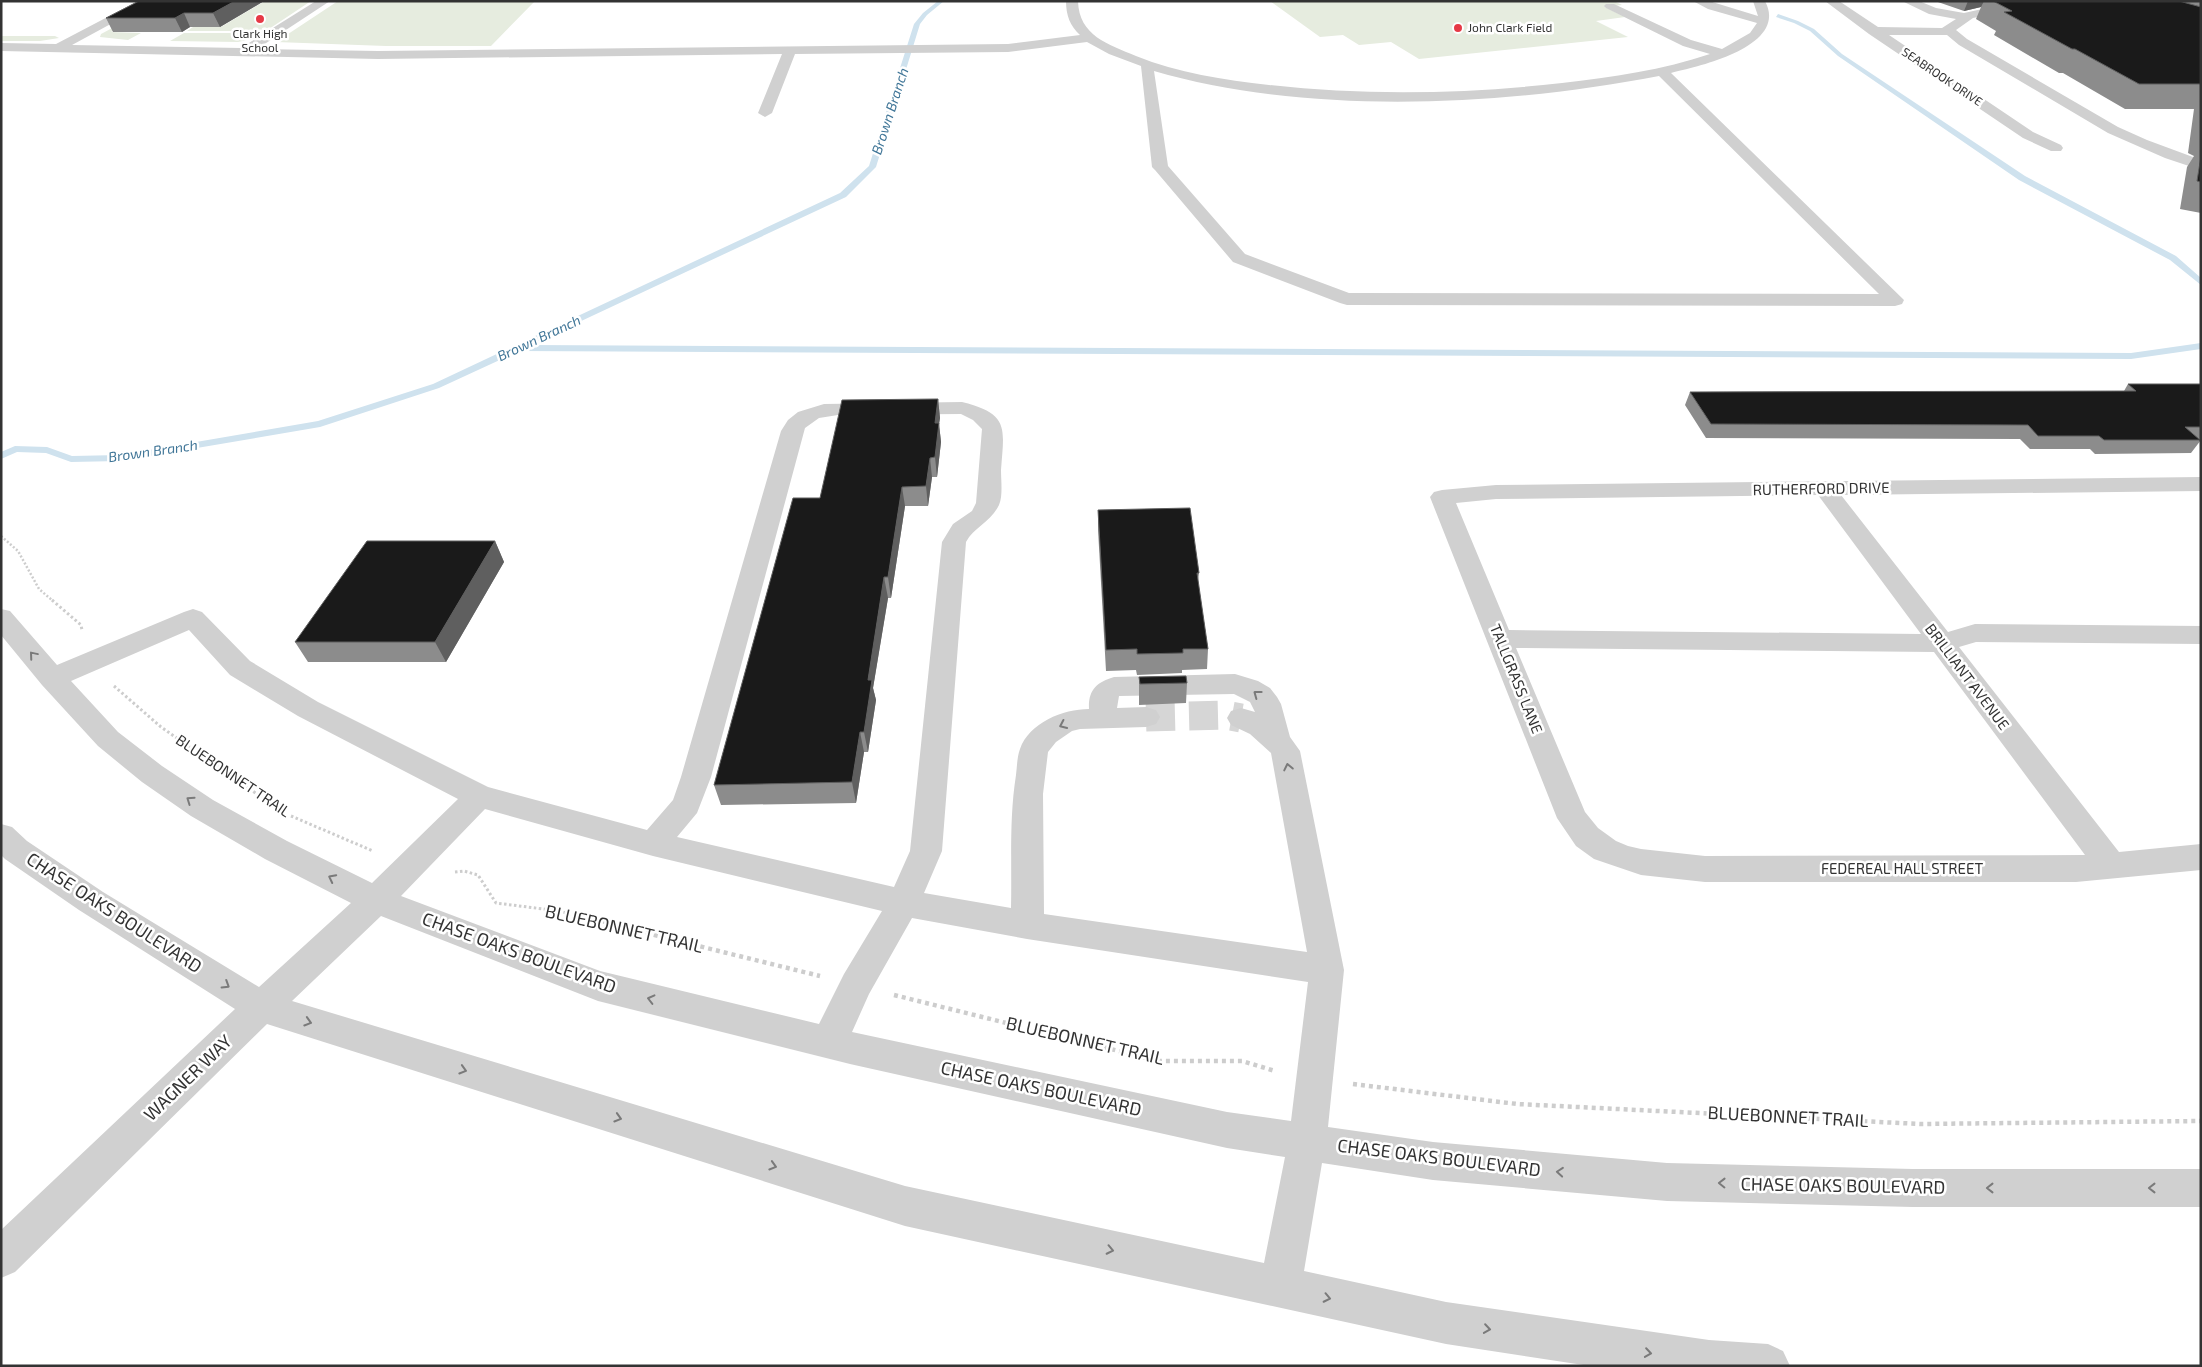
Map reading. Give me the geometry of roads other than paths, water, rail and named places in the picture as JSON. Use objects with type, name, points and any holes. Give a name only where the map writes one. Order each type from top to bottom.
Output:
[{"type":"street","points":[[57,48],[147,1]]},
{"type":"street","points":[[245,51],[324,1]]},
{"type":"street","points":[[1072,1],[1075,21],[1081,31],[1089,38],[1107,48],[1147,64],[1203,79],[1266,89],[1392,96],[1456,95],[1540,89],[1662,71],[1692,64],[1722,53],[1748,39],[1764,21],[1764,10],[1759,1]]},
{"type":"street","points":[[1699,1],[1712,7],[1764,21]]},
{"type":"street","name":"SEABROOK DRIVE","points":[[1831,1],[2028,135],[2056,148]]},
{"type":"street","points":[[1908,1],[1933,11],[1966,17]]},
{"type":"street","points":[[1949,31],[1966,17],[1979,12],[2037,1]]},
{"type":"street","points":[[1610,6],[1687,43],[1722,53]]},
{"type":"street","points":[[1874,31],[1949,31],[2069,106],[2114,131],[2201,165]]},
{"type":"street","points":[[1,47],[378,54],[1008,48],[1089,38]]},
{"type":"street","points":[[765,113],[790,50]]},
{"type":"street","points":[[1147,64],[1160,167],[1239,258],[1347,299],[1895,300],[1662,71]]},
{"type":"street","points":[[653,844],[686,805],[696,777],[792,431],[797,421],[820,411],[838,409],[962,408],[988,419],[993,429],[988,503],[980,515],[961,529],[954,542],[926,851],[904,903],[856,985],[829,1042]]},
{"type":"street","name":"RUTHERFORD DRIVE","points":[[1442,497],[1496,492],[2201,484]]},
{"type":"street","name":"BRILLIANT AVENUE","points":[[1824,488],[2111,866]]},
{"type":"street","name":"TALLGRASS LANE","points":[[1442,497],[1572,818],[1587,837],[1605,850]]},
{"type":"street","name":"CHASE OAKS BOULEVARD","points":[[1,617],[52,678],[108,739],[152,774],[202,808],[276,850],[376,900],[598,986],[829,1042],[1218,1128],[1433,1161],[1667,1182],[1913,1188],[2201,1188]]},
{"type":"street","points":[[52,678],[194,618],[240,668],[308,709],[479,796],[653,844],[904,903],[1027,925],[1327,970]]},
{"type":"street","points":[[1499,639],[1942,643],[1975,633],[2201,635]]},
{"type":"street","points":[[1104,717],[1102,697],[1106,690],[1114,687],[1235,684],[1260,694],[1267,704],[1276,737],[1285,751],[1327,970],[1307,1142],[1280,1288]]},
{"type":"street","points":[[1027,925],[1028,794],[1034,749],[1046,735],[1062,724],[1080,719],[1146,716]]},
{"type":"street","points":[[1241,718],[1257,723],[1276,737]]},
{"type":"street","name":"WAGNER WAY","points":[[1,1258],[261,1007],[376,900],[479,796]]},
{"type":"street","name":"CHASE OAKS BOULEVARD","points":[[1,836],[16,850],[91,901],[261,1007],[905,1206],[1446,1323],[1709,1362],[1768,1366]]},
{"type":"street","name":"FEDEREAL HALL STREET","points":[[1605,850],[1641,862],[1706,868],[2076,869],[2201,857]]},
{"type":"waterway","name":"Brown Branch","points":[[1,456],[15,449],[47,450],[71,459],[120,458],[320,424],[436,386],[843,195],[872,167],[917,24],[925,14],[942,1]]},
{"type":"waterway","points":[[1778,16],[1812,30],[1840,55],[2022,178],[2173,258],[2201,283]]},
{"type":"waterway","points":[[519,348],[2131,356],[2201,346]]},
{"type":"tunnel","points":[[1146,717],[1225,715],[1241,718]]},
{"type":"place","name":"Clark High School","points":[[260,19]]},
{"type":"place","name":"John Clark Field","points":[[1458,28]]}]
